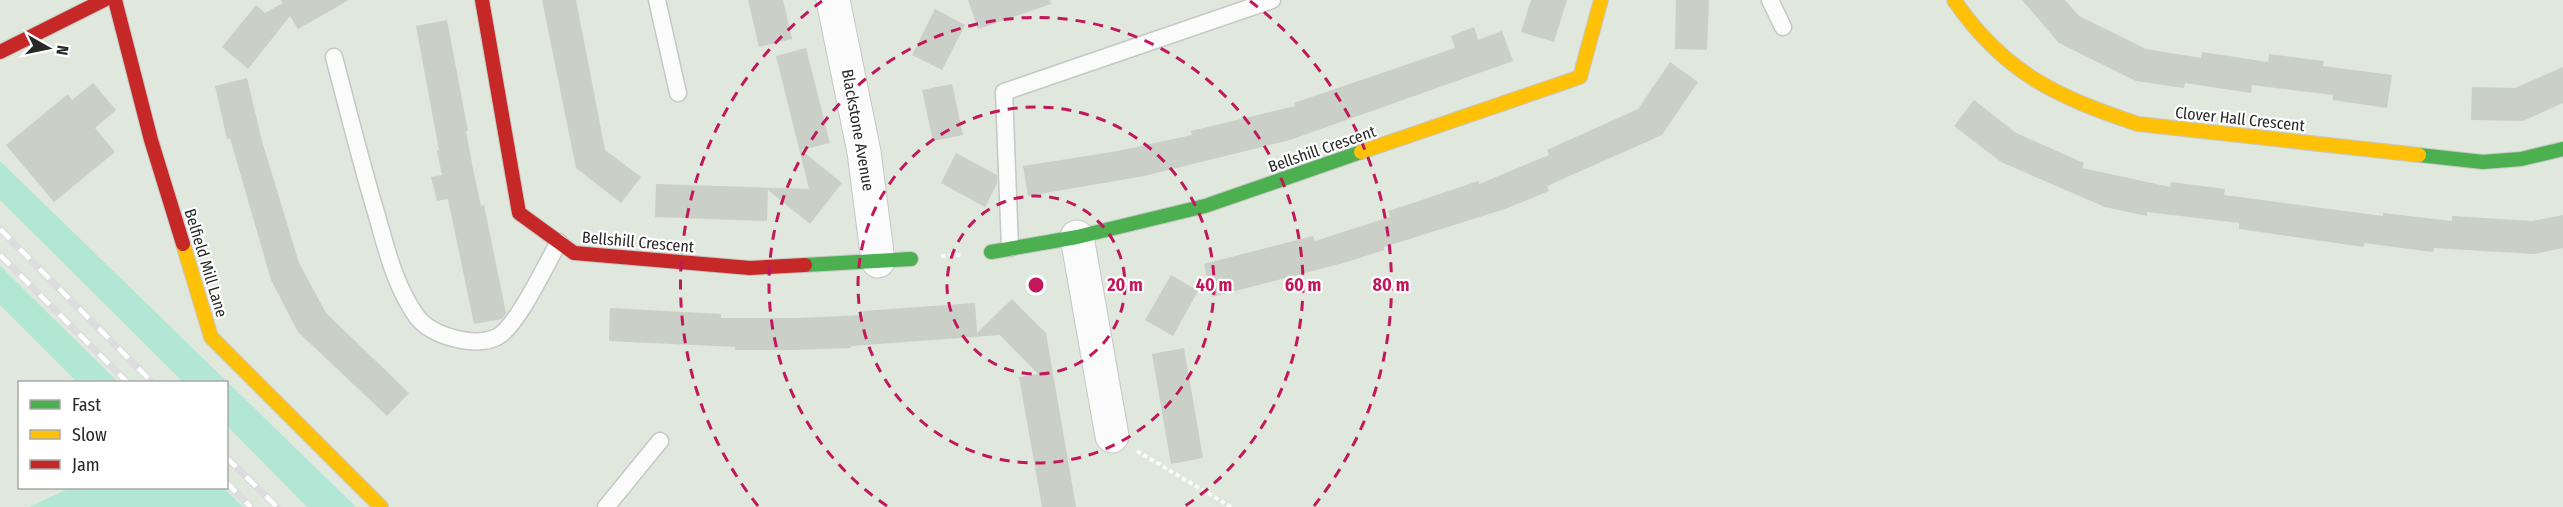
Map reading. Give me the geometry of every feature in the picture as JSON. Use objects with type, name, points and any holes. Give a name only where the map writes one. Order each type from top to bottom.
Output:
[{"type":"street","points":[[0,52],[104,0]]},
{"type":"street","name":"Belfield Mill Lane","points":[[115,0],[151,140],[211,337],[381,507]]},
{"type":"street","name":"Bellshill Crescent","points":[[482,0],[519,213],[574,253],[750,268],[911,259]]},
{"type":"street","name":"Blackstone Avenue","points":[[833,0],[864,152],[878,261]]},
{"type":"street","name":"Bellshill Crescent","points":[[991,252],[1077,237],[1205,206],[1580,77],[1601,0]]},
{"type":"street","name":"Clover Hall Crescent","points":[[1954,0],[1963,14],[1996,51],[2039,84],[2085,105],[2138,124],[2483,162],[2521,159],[2563,149]]},
{"type":"street","points":[[1077,237],[1112,436]]},
{"type":"lane","points":[[657,0],[678,93]]},
{"type":"lane","points":[[1010,248],[1004,92],[1272,0]]},
{"type":"lane","points":[[1770,0],[1783,27]]},
{"type":"lane","points":[[334,57],[396,282],[418,319],[437,331],[457,339],[478,341],[497,337],[513,323],[559,242]]},
{"type":"lane","points":[[606,507],[660,441]]},
{"type":"path","points":[[911,259],[991,252]]},
{"type":"path","points":[[1112,436],[1231,507]]},
{"type":"green space","points":[[0,161],[226,381],[182,381],[0,200]]},
{"type":"green space","points":[[0,266],[117,381],[76,381],[0,305]]},
{"type":"green space","points":[[228,383],[356,507],[307,507],[228,427]]},
{"type":"green space","points":[[68,489],[225,489],[243,507],[29,507]]},
{"type":"building","points":[[281,0],[349,0],[298,29],[290,16],[248,69],[222,47],[256,5],[265,13],[283,3]]},
{"type":"building","points":[[542,0],[576,0],[605,150],[641,177],[621,203],[576,168]]},
{"type":"building","points":[[748,0],[783,0],[792,39],[759,47]]},
{"type":"building","points":[[968,0],[1050,0],[1051,4],[978,29]]},
{"type":"building","points":[[1531,0],[1567,0],[1554,42],[1521,32]]},
{"type":"building","points":[[1676,0],[1709,0],[1707,50],[1675,49]]},
{"type":"building","points":[[2022,0],[2065,0],[2079,16],[2146,49],[2201,58],[2202,52],[2268,62],[2269,54],[2324,61],[2323,66],[2392,75],[2387,108],[2333,100],[2333,95],[2252,85],[2251,93],[2185,83],[2184,88],[2136,81],[2059,43]]},
{"type":"building","points":[[935,9],[965,25],[942,70],[912,55]]},
{"type":"building","points":[[447,20],[473,169],[481,206],[484,205],[506,313],[502,319],[474,324],[448,199],[437,201],[431,177],[442,175],[416,26]]},
{"type":"building","points":[[1474,27],[1478,40],[1502,31],[1513,61],[1290,140],[1144,176],[1028,196],[1023,166],[1118,151],[1192,135],[1191,131],[1295,106],[1294,103],[1455,48],[1451,36]]},
{"type":"building","points":[[806,48],[830,143],[801,150],[842,183],[810,224],[768,190],[767,221],[655,217],[656,184],[809,189],[776,56]]},
{"type":"building","points":[[1670,62],[1698,82],[1662,135],[1547,186],[1549,191],[1505,209],[1384,247],[1384,250],[1347,262],[1212,297],[1204,264],[1313,236],[1315,241],[1390,217],[1388,211],[1478,181],[1479,184],[1549,155],[1547,150],[1638,109]]},
{"type":"building","points":[[2563,67],[2563,103],[2523,121],[2471,120],[2472,87],[2515,88]]},
{"type":"building","points":[[247,78],[262,141],[299,263],[326,313],[409,393],[387,416],[298,332],[271,280],[230,138],[227,139],[215,86]]},
{"type":"building","points":[[93,83],[116,110],[95,128],[115,152],[54,202],[6,145],[68,94],[72,100]]},
{"type":"building","points":[[952,84],[963,135],[933,141],[922,90]]},
{"type":"building","points":[[1974,100],[2016,133],[2084,163],[2082,168],[2170,187],[2171,182],[2225,189],[2224,195],[2383,216],[2383,213],[2452,221],[2452,216],[2532,221],[2563,215],[2563,248],[2534,254],[2434,248],[2433,252],[2364,243],[2364,247],[2239,229],[2239,223],[2147,212],[2147,216],[2105,207],[2001,162],[1954,126]]},
{"type":"building","points":[[956,153],[997,175],[997,184],[985,207],[941,183]]},
{"type":"building","points":[[1171,275],[1198,291],[1173,336],[1145,320]]},
{"type":"building","points":[[1012,299],[1046,333],[1076,507],[1042,507],[1019,377],[1038,374],[1000,335],[851,346],[851,348],[790,350],[735,350],[735,347],[609,341],[610,308],[721,314],[721,318],[798,318],[863,315],[863,311],[975,303],[977,333]]},
{"type":"building","points":[[1184,348],[1203,458],[1171,464],[1152,354]]},
{"type":"railway","points":[[0,229],[151,381]]},
{"type":"railway","points":[[0,255],[126,381]]},
{"type":"railway","points":[[228,459],[277,507]]},
{"type":"railway","points":[[228,484],[251,507]]},
{"type":"traffic: fast","points":[[2419,155],[2483,162],[2521,159],[2563,149]]},
{"type":"traffic: fast","points":[[991,252],[1077,237],[1205,206],[1361,152]]},
{"type":"traffic: fast","points":[[805,265],[911,259]]},
{"type":"traffic: slow","points":[[1361,152],[1580,77],[1601,0]]},
{"type":"traffic: slow","points":[[1954,0],[1992,46],[2034,79],[2082,104],[2138,124],[2419,155]]},
{"type":"traffic: slow","points":[[183,244],[211,337],[381,507]]},
{"type":"traffic: jam","points":[[0,52],[104,0]]},
{"type":"traffic: jam","points":[[115,0],[151,140],[183,244]]},
{"type":"traffic: jam","points":[[482,0],[519,213],[574,253],[750,268],[805,265]]}]
